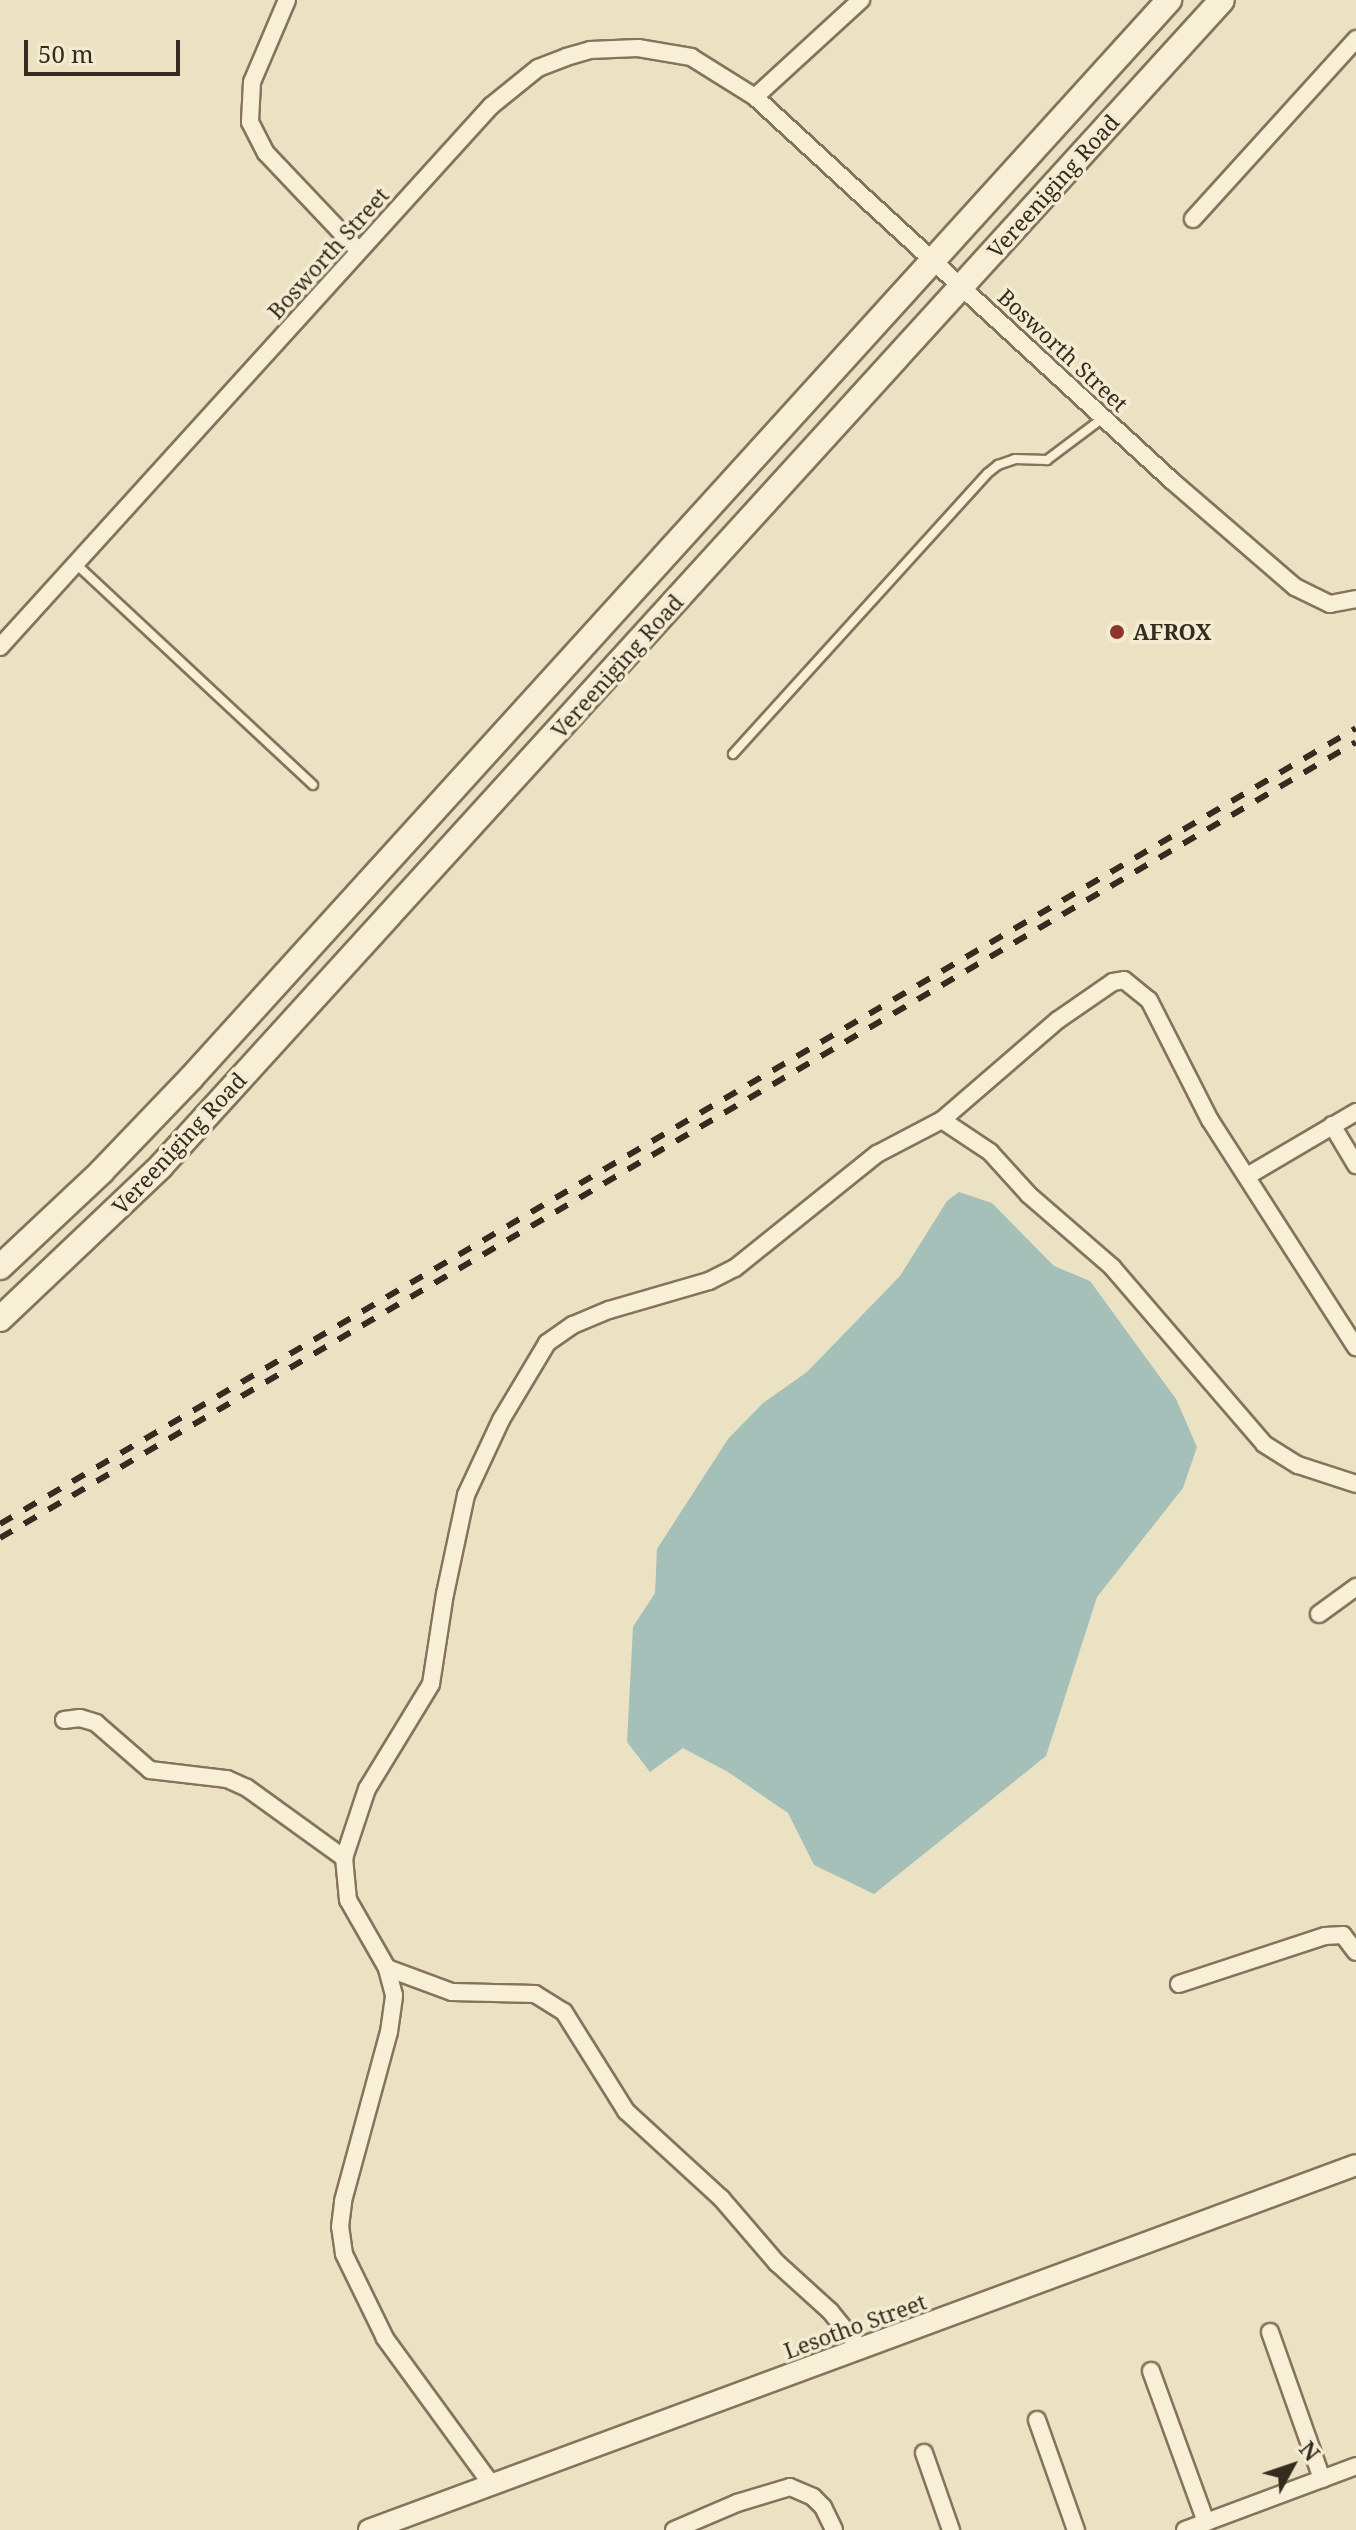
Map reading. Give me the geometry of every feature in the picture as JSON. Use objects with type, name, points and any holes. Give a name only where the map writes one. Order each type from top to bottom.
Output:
[{"type":"main road","name":"Vereeniging Road","points":[[0,1267],[101,1172],[191,1078],[1169,0]]},
{"type":"main road","name":"Vereeniging Road","points":[[0,1319],[161,1166],[1222,0]]},
{"type":"street","points":[[287,0],[252,82],[250,122],[266,153],[359,251]]},
{"type":"street","points":[[755,97],[861,0]]},
{"type":"street","points":[[1193,219],[1356,39]]},
{"type":"street","name":"Bosworth Street","points":[[0,647],[491,106],[538,68],[590,50],[664,51],[691,57],[755,97],[1103,417],[1295,587],[1330,604],[1356,599]]},
{"type":"street","points":[[492,2485],[385,2338],[344,2254],[340,2227],[343,2201],[392,2016],[394,1995],[387,1968],[348,1900],[344,1858],[367,1789],[431,1684],[445,1594],[466,1495],[537,1354],[573,1325],[609,1310],[709,1281],[735,1268],[877,1154],[942,1120],[1058,1020],[1113,982],[1124,980],[1149,1000],[1198,1099],[1356,1347]]},
{"type":"street","points":[[1249,1175],[1356,1112]]},
{"type":"street","points":[[942,1120],[990,1152],[1029,1195],[1112,1267],[1264,1444],[1298,1465],[1356,1484]]},
{"type":"street","points":[[1332,1125],[1356,1165]]},
{"type":"street","points":[[1319,1614],[1356,1587]]},
{"type":"street","points":[[64,1720],[80,1718],[96,1723],[150,1770],[227,1779],[247,1788],[344,1858]]},
{"type":"street","points":[[1179,1984],[1325,1936],[1343,1935],[1356,1952]]},
{"type":"street","points":[[387,1968],[452,1992],[535,1994],[564,2012],[626,2111],[721,2198],[777,2263],[830,2311],[861,2349]]},
{"type":"street","name":"Lesotho Street","points":[[369,2530],[1356,2165]]},
{"type":"street","points":[[1270,2332],[1322,2479]]},
{"type":"street","points":[[1151,2371],[1206,2522]]},
{"type":"street","points":[[1037,2420],[1076,2530]]},
{"type":"street","points":[[924,2453],[951,2530]]},
{"type":"street","points":[[1188,2530],[1356,2466]]},
{"type":"street","points":[[674,2530],[737,2503],[790,2487],[813,2497],[823,2507],[834,2530]]},
{"type":"lane","points":[[733,754],[988,473],[1015,459],[1047,460],[1103,417]]},
{"type":"lane","points":[[76,564],[313,785]]},
{"type":"water","points":[[959,1192],[992,1203],[1054,1266],[1090,1281],[1176,1399],[1197,1447],[1183,1488],[1097,1597],[1046,1756],[874,1894],[814,1865],[788,1813],[728,1772],[683,1748],[650,1772],[627,1742],[633,1627],[655,1593],[657,1549],[728,1439],[763,1403],[807,1372],[900,1276],[947,1201]]},
{"type":"railway","points":[[0,1524],[1356,728]]},
{"type":"railway","points":[[0,1538],[1356,742]]},
{"type":"place","name":"AFROX","points":[[1117,632]]}]
